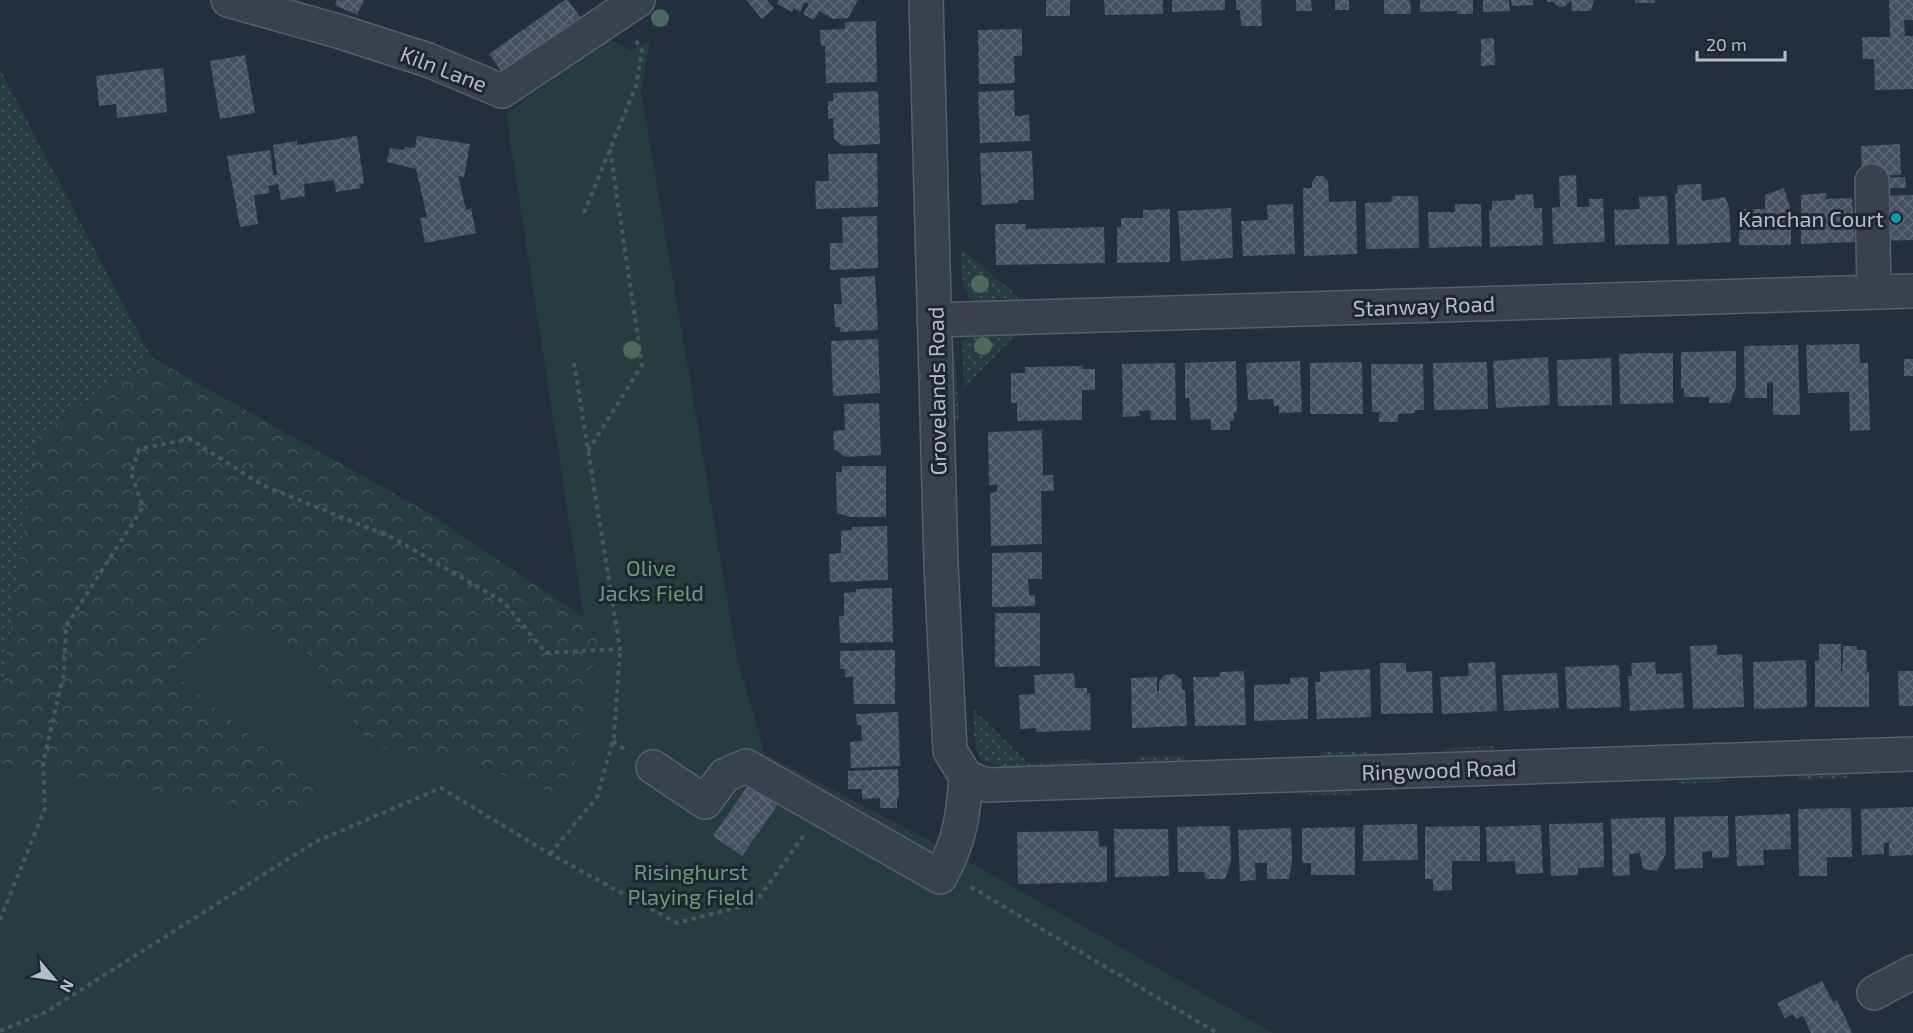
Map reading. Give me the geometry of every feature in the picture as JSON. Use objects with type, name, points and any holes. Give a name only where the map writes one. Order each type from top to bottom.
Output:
[{"type":"street","name":"Kiln Lane","points":[[228,0],[429,60],[502,91],[629,6]]},
{"type":"street","name":"Grovelands Road","points":[[926,0],[941,565],[950,752],[966,777]]},
{"type":"street","points":[[1872,181],[1874,292]]},
{"type":"street","name":"Stanway Road","points":[[934,320],[1913,291]]},
{"type":"street","name":"Ringwood Road","points":[[966,777],[987,784],[1913,754]]},
{"type":"street","points":[[653,767],[705,802],[725,775],[747,766],[940,877],[953,854],[964,813],[966,777]]},
{"type":"street","points":[[1874,993],[1913,972]]},
{"type":"path","points":[[584,213],[636,86],[642,51],[629,6]]},
{"type":"path","points":[[588,451],[642,365],[610,150]]},
{"type":"path","points":[[550,854],[597,797],[614,737],[620,649],[574,363]]},
{"type":"path","points":[[0,920],[45,808],[43,763],[64,673],[66,626],[144,507],[131,472],[139,449],[190,439],[262,485],[393,538],[504,602],[546,653],[620,649]]},
{"type":"path","points":[[0,1031],[46,1012],[315,842],[441,788],[550,854],[677,923],[755,903],[823,809]]},
{"type":"path","points":[[953,854],[954,877],[1217,1033]]},
{"type":"green space","name":"Risinghurst Playing Field","points":[[607,38],[630,50],[650,42],[641,90],[737,658],[765,754],[953,853],[1273,1033],[0,1033],[0,764],[298,817],[316,789],[172,672],[220,625],[305,651],[366,739],[404,758],[453,757],[568,799],[599,636],[584,618],[506,114]]},
{"type":"green space","points":[[0,69],[151,357],[37,436],[0,705]]},
{"type":"green space","points":[[961,248],[1015,294],[1022,305],[989,304],[971,298],[963,281]]},
{"type":"green space","points":[[1016,331],[1014,336],[964,388],[962,342],[971,334]]},
{"type":"green space","points":[[955,350],[959,421],[950,421],[950,359]]},
{"type":"green space","points":[[151,357],[431,514],[584,618],[599,636],[568,799],[453,757],[404,758],[366,739],[305,651],[172,672],[316,789],[298,817],[0,764],[0,705],[37,436]]},
{"type":"green space","points":[[974,710],[1028,763],[1092,759],[1092,768],[1009,769],[981,760],[975,742]]},
{"type":"green space","points":[[1494,746],[1494,755],[1447,757],[1447,748]]},
{"type":"green space","points":[[1321,752],[1370,752],[1370,760],[1321,760]]},
{"type":"green space","points":[[1184,756],[1184,764],[1136,765],[1136,757]]},
{"type":"green space","points":[[1848,769],[1849,778],[1798,780],[1798,771]]},
{"type":"green space","points":[[1724,772],[1724,782],[1678,784],[1677,774]]},
{"type":"green space","points":[[1302,787],[1352,787],[1352,795],[1302,795]]},
{"type":"building","points":[[337,0],[364,0],[357,15],[335,5]]},
{"type":"building","points":[[568,0],[583,21],[505,76],[489,54]]},
{"type":"building","points":[[746,0],[767,0],[774,8],[762,19]]},
{"type":"building","points":[[779,0],[858,0],[848,18],[833,19],[819,11],[814,20],[803,14],[809,4],[805,2],[800,12],[794,8],[792,12],[777,4]]},
{"type":"building","points":[[1046,0],[1070,0],[1070,16],[1046,16]]},
{"type":"building","points":[[1104,0],[1163,0],[1163,14],[1105,15]]},
{"type":"building","points":[[1172,0],[1225,0],[1225,10],[1172,12]]},
{"type":"building","points":[[1236,0],[1261,0],[1262,26],[1241,26],[1240,10],[1236,10]]},
{"type":"building","points":[[1296,0],[1311,0],[1312,11],[1296,11]]},
{"type":"building","points":[[1335,0],[1349,0],[1349,10],[1335,10]]},
{"type":"building","points":[[1384,0],[1410,0],[1411,14],[1384,14]]},
{"type":"building","points":[[1420,0],[1473,0],[1473,14],[1457,14],[1457,11],[1420,12]]},
{"type":"building","points":[[1483,0],[1509,0],[1510,11],[1483,12]]},
{"type":"building","points":[[1511,0],[1533,0],[1533,5],[1512,6]]},
{"type":"building","points":[[1547,0],[1571,0],[1564,7],[1559,7]]},
{"type":"building","points":[[1571,0],[1594,0],[1591,11],[1572,11]]},
{"type":"building","points":[[1635,0],[1655,0],[1654,3],[1635,3]]},
{"type":"building","points":[[1889,0],[1913,0],[1913,20],[1904,20],[1905,36],[1913,36],[1913,89],[1875,90],[1874,59],[1863,59],[1862,37],[1890,37]]},
{"type":"building","points":[[876,21],[877,82],[826,83],[825,45],[821,46],[820,30],[845,29],[845,22]]},
{"type":"building","points":[[1022,29],[1022,56],[1014,56],[1015,83],[979,84],[978,30]]},
{"type":"building","points":[[1494,38],[1495,65],[1481,66],[1481,39]]},
{"type":"building","points":[[245,55],[255,113],[220,119],[210,61]]},
{"type":"building","points":[[163,68],[167,112],[117,118],[116,104],[99,106],[96,76]]},
{"type":"building","points":[[1014,90],[1015,116],[1029,115],[1030,141],[980,143],[978,92]]},
{"type":"building","points":[[878,91],[880,144],[843,146],[834,139],[833,118],[828,119],[828,101],[833,101],[833,93]]},
{"type":"building","points":[[357,136],[364,183],[360,184],[361,188],[336,192],[334,180],[304,184],[305,196],[281,200],[278,184],[268,186],[270,193],[254,195],[258,224],[240,227],[227,156],[270,150],[273,175],[277,175],[273,145],[297,141],[297,145]]},
{"type":"building","points":[[417,136],[470,144],[464,177],[458,176],[466,210],[471,208],[476,233],[425,243],[420,218],[427,217],[416,169],[387,162],[390,148],[404,150],[405,147],[415,148]]},
{"type":"building","points":[[1900,144],[1901,175],[1862,176],[1861,146]]},
{"type":"building","points":[[1032,151],[1034,200],[982,205],[980,153]]},
{"type":"building","points":[[877,153],[878,207],[816,209],[815,181],[829,181],[828,154]]},
{"type":"building","points":[[1576,175],[1577,207],[1589,207],[1589,199],[1603,199],[1605,242],[1553,244],[1552,208],[1560,207],[1559,176]]},
{"type":"building","points":[[1316,176],[1323,176],[1328,181],[1329,202],[1356,201],[1357,254],[1304,256],[1303,188],[1312,188],[1312,182]]},
{"type":"building","points":[[1905,177],[1906,188],[1878,188],[1878,178]]},
{"type":"building","points":[[1701,184],[1702,201],[1725,197],[1729,207],[1731,242],[1677,245],[1675,193],[1678,193],[1677,185]]},
{"type":"building","points":[[1784,188],[1791,211],[1791,245],[1739,245],[1739,209],[1765,209],[1765,195]]},
{"type":"building","points":[[1826,193],[1826,199],[1852,198],[1855,242],[1801,244],[1801,195]]},
{"type":"building","points":[[1533,194],[1534,208],[1542,208],[1543,245],[1490,247],[1489,210],[1492,210],[1492,201],[1515,200],[1515,195]]},
{"type":"building","name":"Kanchan Court","points":[[1913,195],[1913,240],[1880,241],[1879,196]]},
{"type":"building","points":[[1392,196],[1418,196],[1419,248],[1366,249],[1365,203],[1391,202]]},
{"type":"building","points":[[1667,196],[1669,244],[1615,245],[1614,210],[1640,209],[1639,197]]},
{"type":"building","points":[[1293,204],[1295,254],[1243,256],[1241,221],[1268,220],[1267,205]]},
{"type":"building","points":[[1455,204],[1481,204],[1482,246],[1429,248],[1428,212],[1455,212]]},
{"type":"building","points":[[1231,208],[1233,258],[1181,261],[1178,211]]},
{"type":"building","points":[[1170,209],[1170,262],[1117,263],[1117,227],[1121,227],[1121,218],[1143,218],[1143,210]]},
{"type":"building","points":[[877,216],[878,268],[830,270],[830,243],[843,243],[842,217]]},
{"type":"building","points":[[995,224],[1026,224],[1026,229],[1104,227],[1105,263],[996,265]]},
{"type":"building","points":[[875,276],[878,330],[840,332],[840,327],[835,327],[834,304],[842,304],[840,278]]},
{"type":"building","points":[[878,339],[880,393],[833,396],[831,341]]},
{"type":"building","points":[[1859,344],[1860,363],[1868,363],[1870,430],[1850,431],[1849,392],[1808,393],[1806,345]]},
{"type":"building","points":[[1798,345],[1800,415],[1773,415],[1773,382],[1767,383],[1767,398],[1745,398],[1744,346]]},
{"type":"building","points":[[1736,351],[1736,387],[1730,403],[1709,403],[1709,397],[1684,397],[1684,388],[1681,388],[1681,352]]},
{"type":"building","points":[[1673,353],[1673,403],[1620,404],[1619,354]]},
{"type":"building","points":[[1548,357],[1550,405],[1496,408],[1493,361]]},
{"type":"building","points":[[1611,358],[1612,405],[1558,406],[1557,360]]},
{"type":"building","points":[[1904,359],[1913,359],[1913,376],[1904,376]]},
{"type":"building","points":[[1236,361],[1237,412],[1234,412],[1234,421],[1230,421],[1230,430],[1211,430],[1211,419],[1191,420],[1189,398],[1185,398],[1185,363]]},
{"type":"building","points":[[1300,361],[1302,412],[1279,413],[1279,406],[1274,406],[1273,399],[1248,400],[1246,363]]},
{"type":"building","points":[[1362,362],[1363,414],[1310,414],[1310,363]]},
{"type":"building","points":[[1487,362],[1488,409],[1434,410],[1433,363]]},
{"type":"building","points":[[1175,363],[1176,420],[1151,420],[1150,410],[1139,411],[1140,416],[1123,417],[1122,364]]},
{"type":"building","points":[[1371,364],[1423,364],[1424,410],[1398,414],[1398,422],[1379,422],[1379,412],[1372,412]]},
{"type":"building","points":[[1082,366],[1082,369],[1095,369],[1095,390],[1082,390],[1082,420],[1017,421],[1017,403],[1011,403],[1011,373],[1025,373],[1025,367]]},
{"type":"building","points":[[879,403],[881,455],[845,457],[834,449],[833,431],[845,430],[844,404]]},
{"type":"building","points":[[1042,430],[1043,475],[1053,475],[1054,491],[1041,491],[1042,544],[991,546],[990,493],[997,492],[997,485],[989,485],[988,432]]},
{"type":"building","points":[[842,466],[886,466],[886,517],[850,517],[837,513],[836,472],[842,472]]},
{"type":"building","points":[[887,526],[888,580],[830,582],[829,554],[841,553],[841,531],[852,530],[852,527]]},
{"type":"building","points":[[1042,552],[1042,579],[1028,579],[1029,595],[1035,595],[1035,606],[992,607],[992,553]]},
{"type":"building","points":[[892,588],[893,642],[840,643],[839,616],[844,616],[844,593],[856,592],[856,589]]},
{"type":"building","points":[[995,613],[1040,613],[1040,666],[995,667]]},
{"type":"building","points":[[1819,644],[1841,644],[1841,671],[1843,646],[1857,646],[1857,650],[1866,650],[1867,672],[1869,672],[1869,707],[1815,707],[1815,661],[1819,660]]},
{"type":"building","points":[[1717,645],[1717,655],[1742,654],[1744,707],[1693,709],[1690,646]]},
{"type":"building","points":[[895,650],[895,704],[854,704],[853,677],[845,677],[845,669],[840,669],[840,651]]},
{"type":"building","points":[[1806,660],[1807,707],[1754,709],[1753,662]]},
{"type":"building","points":[[1495,662],[1497,711],[1442,714],[1440,677],[1469,676],[1468,663]]},
{"type":"building","points":[[1655,662],[1656,674],[1682,673],[1684,708],[1630,711],[1628,676],[1632,676],[1631,663]]},
{"type":"building","points":[[1380,663],[1406,663],[1406,672],[1432,671],[1433,713],[1381,714]]},
{"type":"building","points":[[1619,665],[1621,707],[1567,709],[1565,667]]},
{"type":"building","points":[[1370,669],[1371,717],[1317,719],[1315,682],[1320,682],[1320,672]]},
{"type":"building","points":[[1244,671],[1246,725],[1195,726],[1193,677],[1220,677],[1220,672]]},
{"type":"building","points":[[1898,671],[1913,671],[1913,706],[1899,706]]},
{"type":"building","points":[[1074,673],[1075,688],[1087,688],[1087,694],[1090,693],[1091,730],[1036,732],[1036,728],[1020,729],[1019,695],[1035,694],[1034,675]]},
{"type":"building","points":[[1557,673],[1559,708],[1504,711],[1502,675]]},
{"type":"building","points":[[1174,674],[1182,680],[1182,690],[1185,690],[1187,726],[1132,728],[1131,678],[1157,677],[1157,691],[1159,691],[1159,682],[1164,675]]},
{"type":"building","points":[[1308,677],[1308,719],[1254,721],[1254,685],[1290,684],[1290,678]]},
{"type":"building","points":[[898,712],[900,766],[851,768],[850,742],[862,741],[861,725],[857,725],[856,714]]},
{"type":"building","points":[[898,769],[897,808],[880,808],[880,798],[862,799],[862,789],[848,789],[848,771]]},
{"type":"building","points":[[752,780],[781,800],[742,856],[713,836]]},
{"type":"building","points":[[1913,807],[1913,855],[1889,856],[1889,842],[1884,843],[1884,854],[1862,855],[1861,809]]},
{"type":"building","points":[[1851,808],[1852,857],[1827,857],[1827,876],[1799,876],[1798,809]]},
{"type":"building","points":[[1790,814],[1791,849],[1763,850],[1764,865],[1737,866],[1735,816]]},
{"type":"building","points":[[1728,816],[1729,857],[1712,858],[1712,851],[1702,852],[1703,868],[1675,869],[1674,817]]},
{"type":"building","points":[[1665,817],[1666,853],[1657,871],[1643,869],[1640,853],[1629,854],[1630,875],[1613,876],[1611,819]]},
{"type":"building","points":[[1603,823],[1604,867],[1578,868],[1578,875],[1551,876],[1549,824]]},
{"type":"building","points":[[1417,824],[1418,860],[1363,861],[1363,825]]},
{"type":"building","points":[[1541,825],[1543,873],[1516,874],[1515,861],[1487,862],[1486,827]]},
{"type":"building","points":[[1230,826],[1231,861],[1225,879],[1205,879],[1204,872],[1178,872],[1177,827]]},
{"type":"building","points":[[1480,826],[1480,861],[1452,861],[1452,890],[1433,891],[1433,879],[1425,879],[1425,827]]},
{"type":"building","points":[[1355,827],[1355,875],[1311,875],[1311,863],[1302,863],[1302,828]]},
{"type":"building","points":[[1291,828],[1292,862],[1289,879],[1267,879],[1267,863],[1255,863],[1256,880],[1240,881],[1238,830]]},
{"type":"building","points":[[1114,829],[1168,829],[1169,876],[1115,877]]},
{"type":"building","points":[[1098,831],[1099,847],[1107,846],[1107,882],[1018,884],[1017,832]]},
{"type":"building","points":[[1822,981],[1833,1002],[1837,1000],[1852,1033],[1811,1033],[1803,1016],[1796,1019],[1793,1014],[1785,1018],[1777,1003]]},
{"type":"place","name":"Kanchan Court","points":[[1896,218]]},
{"type":"park label","name":"Olive Jacks Field","points":[[651,580]]}]
